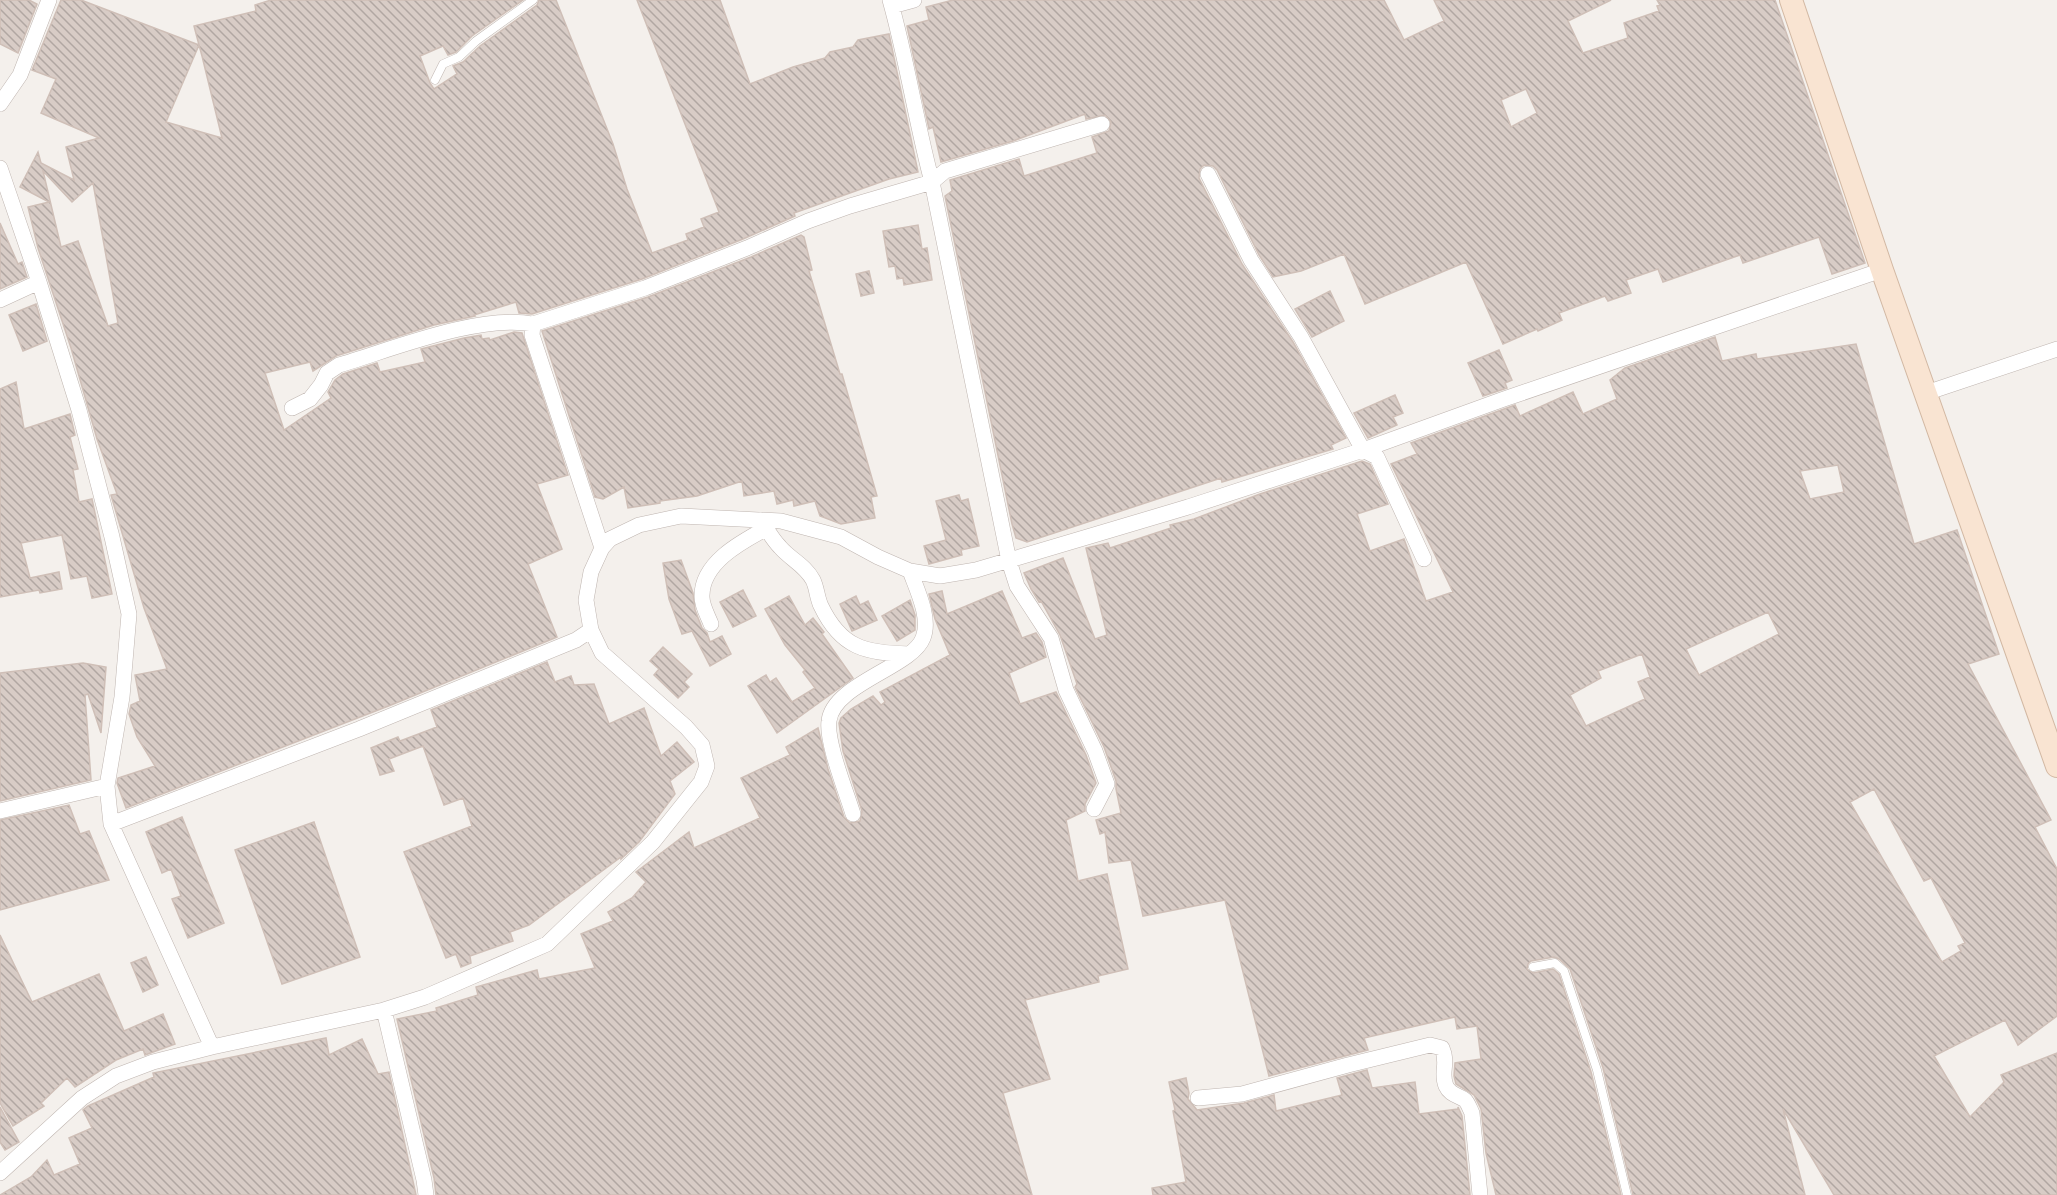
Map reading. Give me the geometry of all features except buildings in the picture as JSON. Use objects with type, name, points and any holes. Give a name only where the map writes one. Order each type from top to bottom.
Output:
[{"type":"street","points":[[0,104],[20,75],[49,0]]},
{"type":"street","points":[[914,0],[891,3],[932,182],[1009,561],[1017,586],[1051,638],[1066,690],[1107,784],[1094,809]]},
{"type":"street","points":[[1791,0],[1882,270],[2057,766]]},
{"type":"street","points":[[292,408],[310,399],[321,386],[327,373],[339,365],[453,330],[498,322],[533,324],[645,288],[850,206],[932,182],[945,171],[1102,124]]},
{"type":"street","points":[[0,168],[39,282],[82,422],[129,614],[122,697],[107,786],[111,824],[212,1047]]},
{"type":"street","points":[[1208,174],[1251,260],[1301,337],[1363,450],[1377,457],[1424,559]]},
{"type":"street","points":[[0,1173],[82,1098],[116,1076],[153,1062],[212,1047],[384,1010],[425,998],[547,944],[653,842],[701,782],[707,766],[702,745],[686,727],[602,653],[591,630],[586,600],[591,572],[602,548],[610,539],[639,525],[681,516],[764,524],[781,521],[841,537],[910,571],[940,576],[976,570],[1188,507],[1363,450],[1504,399],[1882,270]]},
{"type":"street","points":[[0,300],[39,282]]},
{"type":"street","points":[[533,324],[532,335],[602,548]]},
{"type":"street","points":[[1926,393],[2057,350]]},
{"type":"street","points":[[711,624],[702,598],[705,578],[717,561],[764,524]]},
{"type":"street","points":[[764,524],[780,547],[805,568],[813,580],[820,604],[832,627],[844,640],[865,649],[909,654]]},
{"type":"street","points":[[853,814],[832,746],[828,722],[832,709],[844,696],[909,654],[923,638],[925,618],[910,571]]},
{"type":"street","points":[[111,824],[359,729],[576,640],[591,630]]},
{"type":"street","points":[[0,811],[107,786]]},
{"type":"street","points":[[384,1010],[426,1195]]},
{"type":"street","points":[[1198,1098],[1242,1094],[1430,1044],[1442,1048],[1447,1059],[1443,1072],[1446,1086],[1454,1096],[1466,1101],[1472,1113],[1480,1195]]},
{"type":"lane","points":[[435,80],[443,64],[459,57],[476,41],[533,0]]},
{"type":"lane","points":[[1533,967],[1555,963],[1564,970],[1597,1070],[1626,1195]]}]
